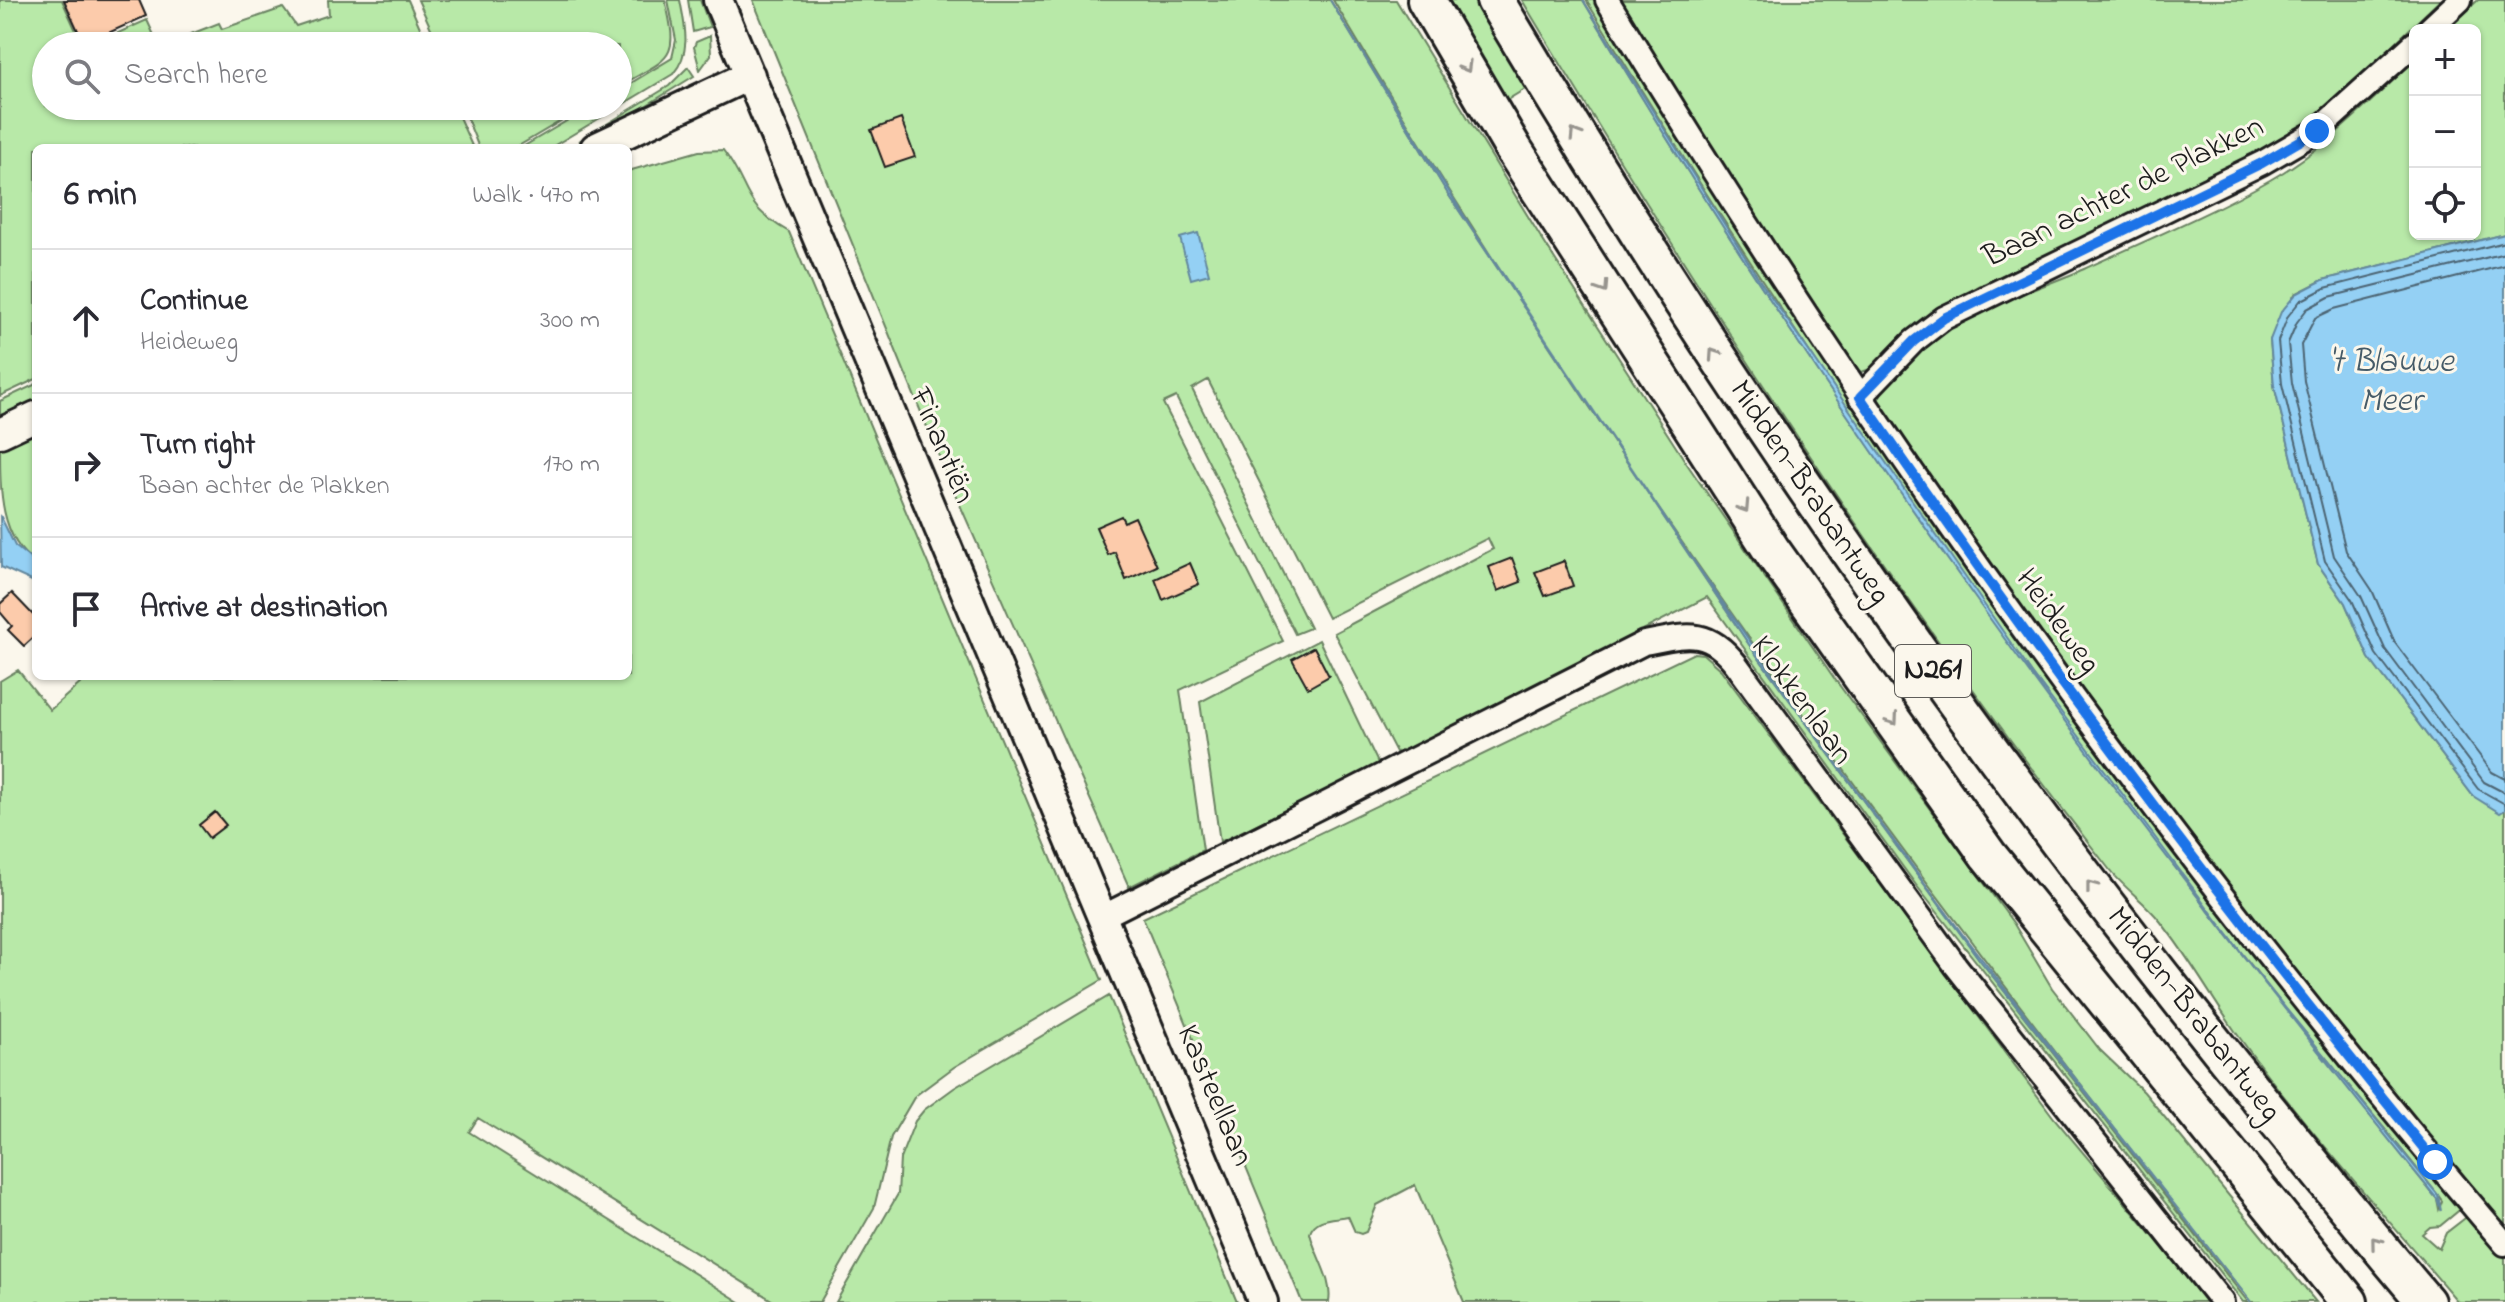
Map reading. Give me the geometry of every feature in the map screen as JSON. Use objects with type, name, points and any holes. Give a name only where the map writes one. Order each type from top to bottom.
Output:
[{"type":"highway","name":"Midden-Brabantweg","points":[[1426,0],[1514,150],[1790,576],[1988,855],[2349,1302]]},
{"type":"highway","name":"Midden-Brabantweg","points":[[1495,0],[1698,330],[1832,530],[2050,833],[2200,1026],[2426,1302]]},
{"type":"street","name":"Finantiën","points":[[718,0],[1100,918]]},
{"type":"street","name":"Heideweg","points":[[1607,0],[1860,397],[1961,543],[2150,804],[2316,1016],[2505,1244]]},
{"type":"street","points":[[2434,24],[2460,0]]},
{"type":"street","name":"Baan achter de Plakken","points":[[1860,397],[1914,341],[1944,318],[2262,163],[2317,131],[2409,48]]},
{"type":"street","points":[[603,144],[750,75]]},
{"type":"street","points":[[0,433],[32,418]]},
{"type":"street","name":"Klokkenlaan","points":[[1100,918],[1644,643],[1700,635],[1721,645],[1736,664],[1956,966],[2222,1302]]},
{"type":"street","name":"Kasteellaan","points":[[1100,918],[1263,1302]]},
{"type":"green space","points":[[0,0],[62,0],[77,32],[32,32],[32,120],[460,120],[471,144],[32,144],[32,381],[0,396]]},
{"type":"green space","points":[[328,0],[408,0],[422,32],[196,32],[219,23],[222,29],[283,8],[296,26],[329,15]]},
{"type":"green space","points":[[418,0],[665,0],[671,36],[666,56],[632,79],[632,32],[433,32]]},
{"type":"green space","points":[[668,0],[680,0],[685,29],[683,57],[673,74],[632,99],[632,82],[672,58],[676,40]]},
{"type":"green space","points":[[688,0],[700,0],[710,27],[693,32]]},
{"type":"green space","points":[[753,0],[1330,0],[1448,194],[1750,646],[1979,959],[2248,1302],[2243,1302],[1916,885],[1707,597],[1398,756],[1334,633],[1493,549],[1488,538],[1328,618],[1208,380],[1192,389],[1310,628],[1295,634],[1176,397],[1163,403],[1283,641],[1180,690],[1203,850],[1129,887],[945,471]]},
{"type":"green space","points":[[1333,0],[1396,0],[1540,236],[1687,464],[1834,678],[2014,924],[2052,988],[2100,1050],[2144,1092],[2316,1302],[2251,1302],[2006,987],[1770,667],[1655,504],[1544,338]]},
{"type":"green space","points":[[1440,0],[1478,0],[1530,86],[1502,103]]},
{"type":"green space","points":[[1522,0],[1583,0],[1778,312],[1882,465],[2073,730],[1906,495],[1743,250],[1586,0],[1598,0],[1743,234],[2463,1207],[2440,1226],[2430,1227],[2422,1234],[2439,1249],[2446,1233],[2469,1215],[2505,1256],[2505,1302],[2458,1302],[2289,1103],[2237,1034],[2171,935],[2109,869],[2029,765],[1951,660],[1802,444]],"holes":[[[2287,1011],[2442,1201],[2439,1209],[2437,1199]]]},
{"type":"green space","points":[[1617,0],[2440,0],[2415,24],[2409,24],[2409,30],[2323,112],[2291,135],[2245,162],[1979,286],[1922,323],[1874,368],[1861,372],[1850,366]]},
{"type":"green space","points":[[2478,0],[2505,0],[2505,234],[2323,280],[2295,294],[2270,340],[2274,385],[2318,564],[2345,603],[2369,658],[2473,796],[2505,810],[2505,1232],[2157,799],[1879,408],[1878,400],[1894,374],[1915,352],[1940,333],[1997,304],[2084,269],[2248,192],[2309,154],[2409,66],[2409,240],[2481,240],[2481,24],[2452,24]]},
{"type":"green space","points":[[147,20],[153,32],[120,32]]},
{"type":"green space","points":[[710,36],[711,55],[700,70],[694,47],[696,42]]},
{"type":"green space","points":[[688,67],[694,76],[632,114],[632,109],[669,86]]},
{"type":"green space","points":[[468,120],[562,120],[522,144],[477,144]]},
{"type":"green space","points":[[568,120],[597,120],[557,144],[528,144]]},
{"type":"green space","points":[[613,120],[622,120],[603,132],[579,141]]},
{"type":"green space","points":[[723,150],[754,204],[789,232],[1102,980],[954,1067],[915,1096],[891,1137],[874,1208],[820,1302],[775,1302],[478,1118],[469,1132],[740,1302],[0,1302],[0,681],[18,670],[50,710],[84,680],[632,680],[632,170],[699,151]]},
{"type":"green space","points":[[32,386],[32,406],[0,422],[0,401]]},
{"type":"green space","points":[[32,432],[32,560],[15,541],[4,512],[0,448]]},
{"type":"green space","points":[[1319,640],[1379,765],[1220,842],[1200,702]]},
{"type":"green space","points":[[1694,653],[1703,654],[1721,670],[2054,1118],[2208,1302],[1464,1302],[1415,1185],[1377,1205],[1366,1232],[1355,1232],[1348,1216],[1325,1220],[1312,1228],[1312,1242],[1326,1276],[1329,1302],[1302,1302],[1143,918]]},
{"type":"green space","points":[[1109,996],[1237,1302],[836,1302],[898,1194],[900,1159],[915,1121],[924,1110],[954,1088]]},
{"type":"water","points":[[1330,0],[1470,225],[1685,548],[1802,716],[1966,939],[2251,1302],[1979,959],[1750,646],[1448,194]]},
{"type":"water","points":[[1583,0],[1761,282],[2031,672],[2252,966],[2096,764],[1881,465],[1778,312]]},
{"type":"water","points":[[1198,233],[1209,274],[1191,279],[1180,238]]},
{"type":"water","name":"'t Blauwe Meer","points":[[2505,234],[2505,810],[2500,813],[2473,796],[2369,658],[2345,603],[2318,564],[2274,385],[2270,340],[2281,312],[2296,294],[2323,280]]},
{"type":"water","points":[[0,515],[15,546],[32,560],[32,581],[1,567]]},
{"type":"water","points":[[2261,978],[2438,1195],[2441,1211],[2437,1199]]},
{"type":"building","points":[[64,0],[139,0],[146,16],[111,32],[79,32]]},
{"type":"building","points":[[901,119],[915,157],[885,167],[871,130]]},
{"type":"building","points":[[1121,516],[1124,522],[1135,517],[1157,566],[1126,580],[1115,552],[1108,555],[1096,527]]},
{"type":"building","points":[[1512,558],[1521,582],[1498,591],[1489,567]]},
{"type":"building","points":[[1564,561],[1573,586],[1545,596],[1535,572]]},
{"type":"building","points":[[1190,563],[1199,584],[1163,600],[1155,579]]},
{"type":"building","points":[[12,593],[32,614],[32,639],[24,646],[8,630],[12,626],[0,612],[0,604]]},
{"type":"building","points":[[1314,647],[1329,676],[1308,688],[1292,659]]},
{"type":"building","points":[[215,812],[226,825],[209,838],[199,825]]},
{"type":"route","points":[[2317,131],[2262,163],[1944,318],[1914,341],[1860,397],[1961,543],[2150,804],[2306,1005],[2435,1162]]}]
